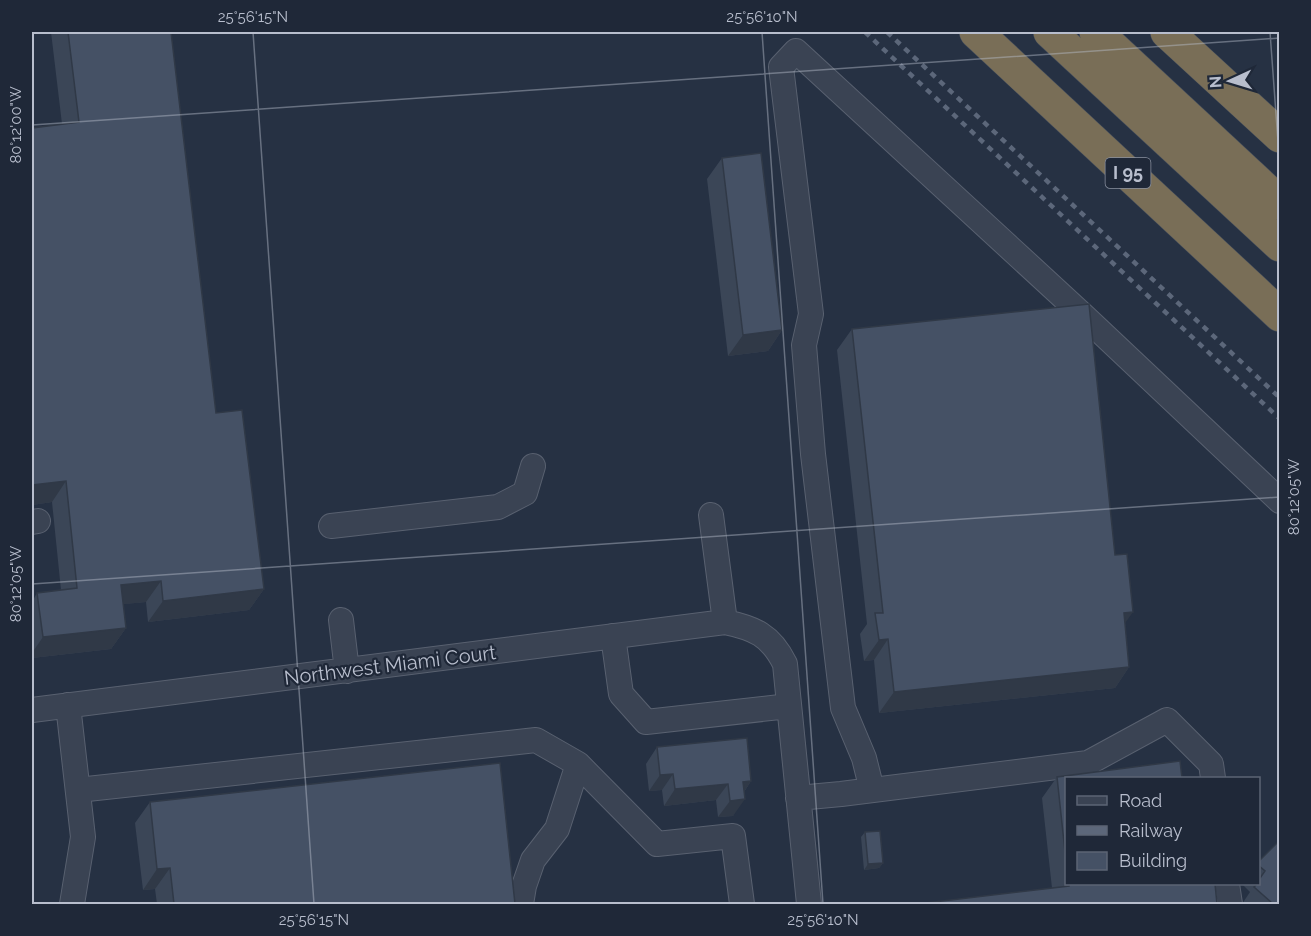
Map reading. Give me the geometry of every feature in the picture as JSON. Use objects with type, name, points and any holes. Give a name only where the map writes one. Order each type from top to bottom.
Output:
[{"type":"highway","name":"I 95","points":[[976,32],[1280,315]]},
{"type":"highway","points":[[1050,32],[1280,245]]},
{"type":"highway","points":[[1096,32],[1280,203]]},
{"type":"highway","points":[[1167,32],[1280,136]]},
{"type":"street","points":[[872,790],[864,758],[843,708],[813,454],[804,345],[811,314],[781,68],[796,51],[1086,318],[1280,501]]},
{"type":"street","points":[[331,525],[498,507],[525,493],[533,466]]},
{"type":"street","points":[[711,515],[736,624],[763,636],[778,650],[785,664],[809,904]]},
{"type":"street","points":[[341,620],[347,671]]},
{"type":"street","name":"Northwest Miami Court","points":[[32,710],[613,636],[736,624]]},
{"type":"street","points":[[613,636],[621,694],[646,722],[789,706]]},
{"type":"street","points":[[68,705],[83,837],[72,904]]},
{"type":"street","points":[[798,798],[1088,763],[1167,720],[1211,764],[1213,777]]},
{"type":"street","points":[[78,790],[536,740],[578,764],[657,844],[733,836],[742,904]]},
{"type":"street","points":[[521,904],[524,886],[533,860],[556,829],[578,764]]},
{"type":"street","points":[[1227,885],[1230,904]]},
{"type":"building","points":[[68,32],[171,32],[216,413],[242,410],[264,589],[163,601],[161,581],[121,585],[126,628],[43,637],[37,593],[77,588],[66,481],[32,485],[32,128],[79,122]]},
{"type":"building","points":[[761,153],[782,330],[743,335],[722,158]]},
{"type":"building","points":[[1089,304],[1115,555],[1127,554],[1133,612],[1124,613],[1129,667],[894,692],[888,639],[879,640],[875,613],[883,613],[852,329]]},
{"type":"building","points":[[747,738],[751,781],[743,782],[745,799],[730,801],[728,784],[675,789],[673,774],[660,775],[657,747]]},
{"type":"building","points":[[1180,761],[1182,777],[1065,777],[1065,852],[1057,777]]},
{"type":"building","points":[[500,763],[515,904],[174,904],[170,868],[157,869],[150,802]]},
{"type":"building","points":[[880,831],[883,863],[868,864],[865,832]]},
{"type":"building","points":[[1280,840],[1280,904],[1273,904],[1254,887],[1260,885],[1260,878],[1265,871],[1260,867],[1260,860]]},
{"type":"building","points":[[1215,885],[1217,904],[917,904],[1069,886]]},
{"type":"railway","points":[[865,32],[1280,419]]},
{"type":"railway","points":[[887,32],[1280,398]]}]
